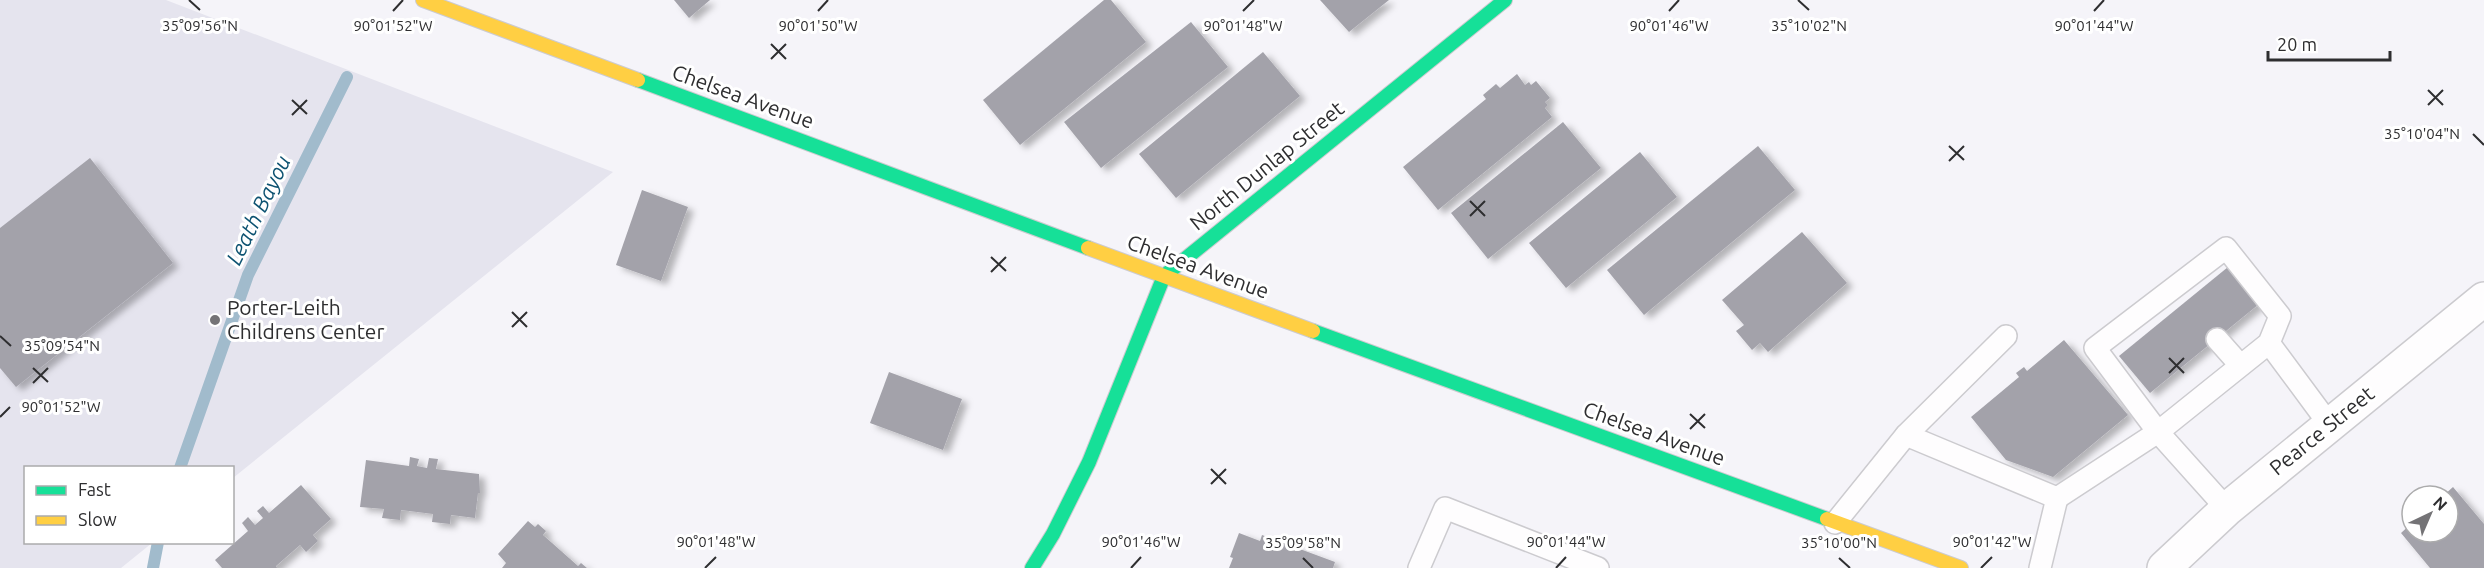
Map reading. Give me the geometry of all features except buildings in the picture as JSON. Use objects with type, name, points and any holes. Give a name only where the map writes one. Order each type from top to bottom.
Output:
[{"type":"main road","name":"North Dunlap Street","points":[[1032,568],[1055,534],[1091,457],[1138,333],[1164,276],[1505,0]]},
{"type":"main road","name":"Chelsea Avenue","points":[[428,1],[1164,276],[1835,523],[1923,563],[1961,568]]},
{"type":"street","name":"Pearce Street","points":[[2163,568],[2227,509],[2484,299]]},
{"type":"lane","points":[[2040,568],[2057,498],[2158,432],[2269,343],[2280,316],[2226,248],[2181,294],[2095,348],[2158,432],[2227,509]]},
{"type":"lane","points":[[1835,523],[1906,435],[2006,336]]},
{"type":"lane","points":[[2217,339],[2240,365]]},
{"type":"lane","points":[[2269,343],[2330,424]]},
{"type":"lane","points":[[1906,435],[2057,498]]},
{"type":"lane","points":[[1419,568],[1445,508],[1599,568]]},
{"type":"shaded area","name":"Porter-Leith Childrens Center","points":[[0,0],[166,0],[613,172],[234,477],[234,466],[24,466],[24,544],[151,544],[121,568],[0,568]]},
{"type":"waterway","name":"Leath Bayou","points":[[181,466],[248,275],[347,77]]},
{"type":"waterway","name":"Leath Bayou","points":[[153,568],[158,544]]},
{"type":"traffic: fast","points":[[1032,568],[1053,534],[1089,462],[1164,276],[1505,0]]},
{"type":"traffic: fast","points":[[638,80],[1088,248]]},
{"type":"traffic: fast","points":[[1313,331],[1827,519]]},
{"type":"traffic: slow","points":[[423,0],[638,80]]},
{"type":"traffic: slow","points":[[1088,248],[1313,331]]},
{"type":"traffic: slow","points":[[1827,519],[1961,568]]},
{"type":"place","name":"Porter-Leith Childrens Center","points":[[215,320]]}]
